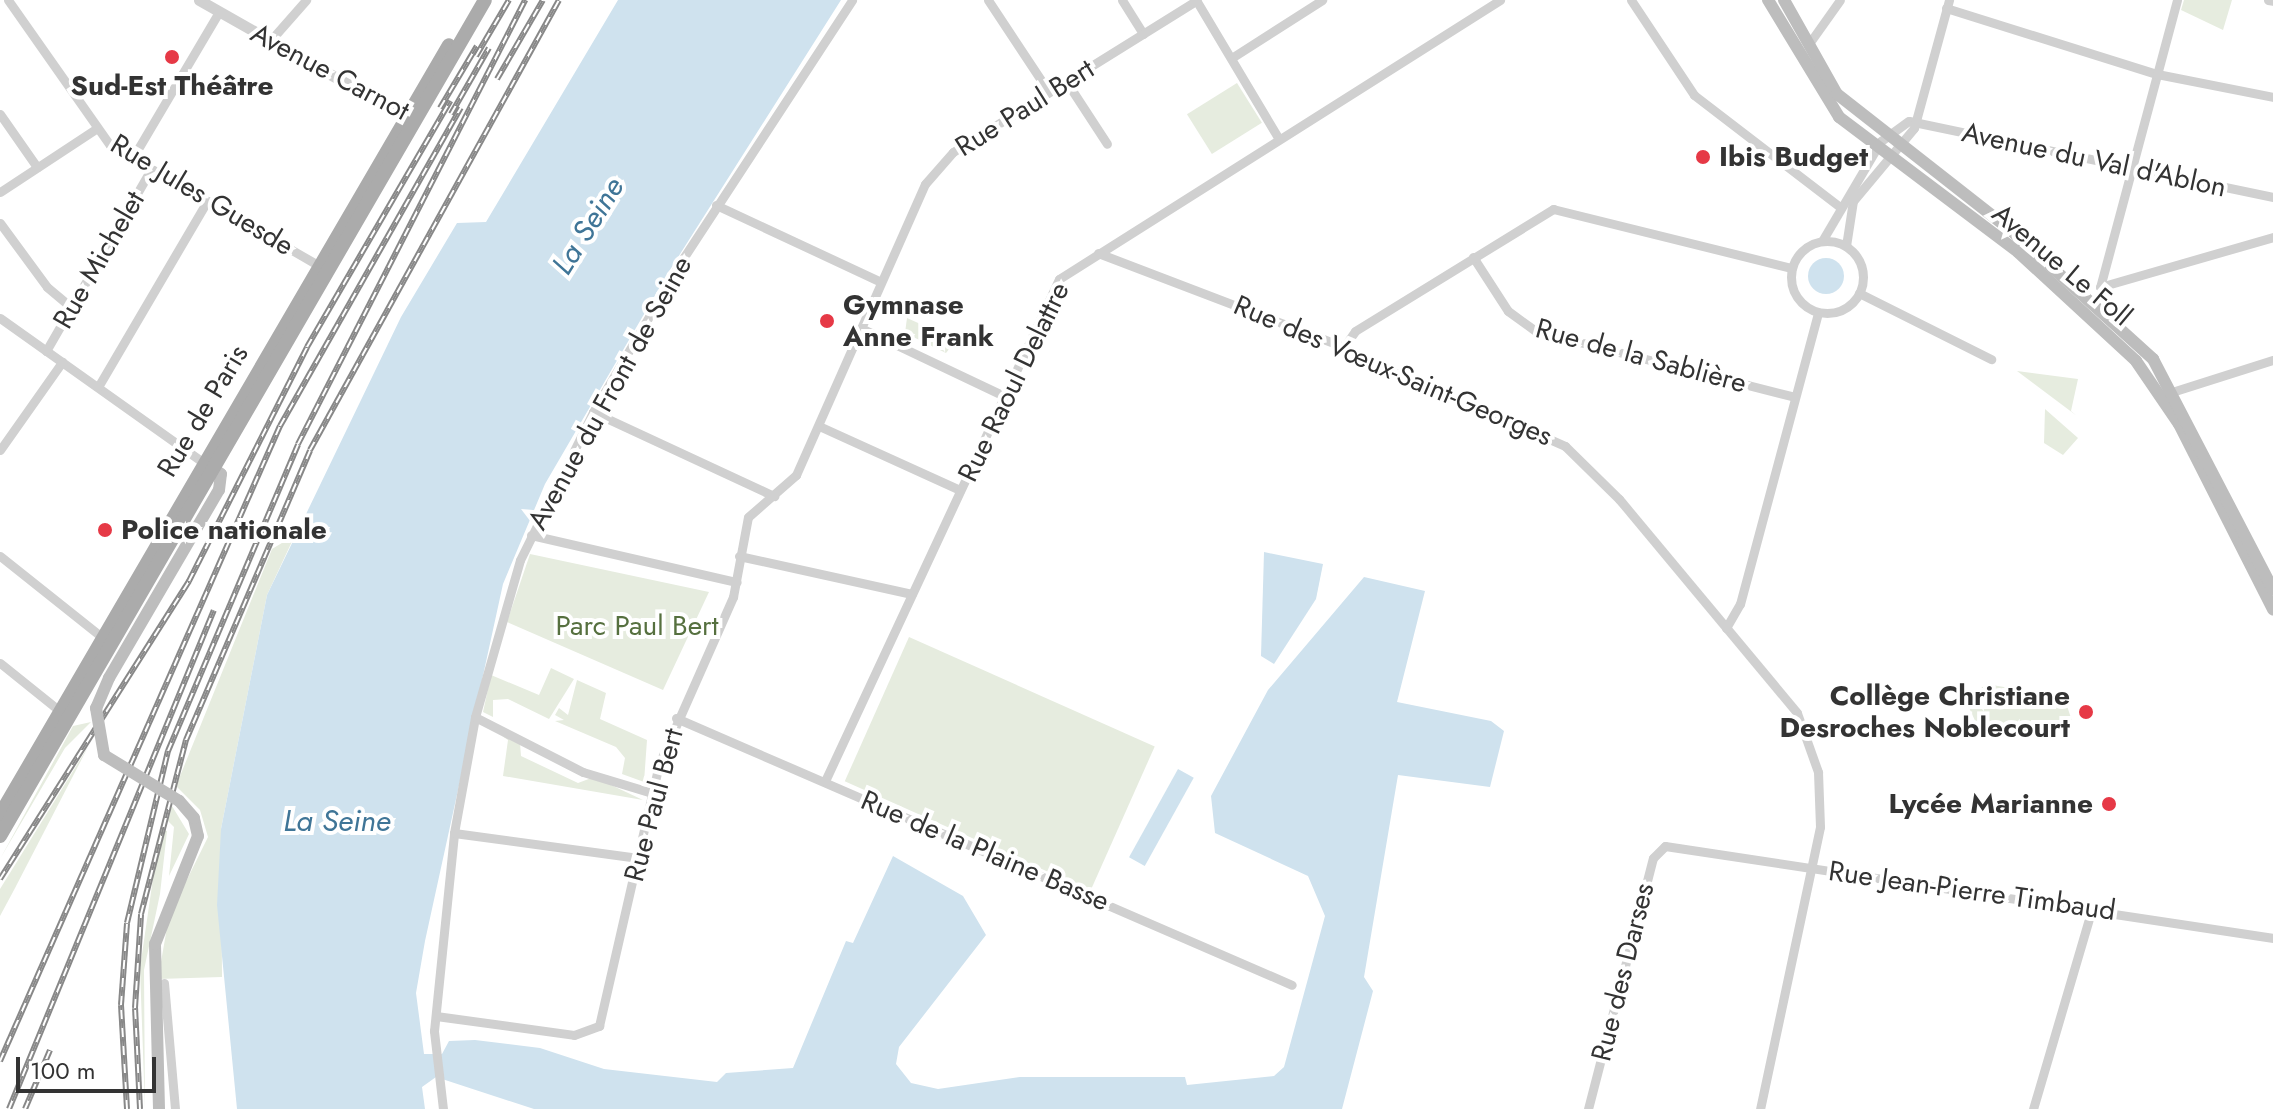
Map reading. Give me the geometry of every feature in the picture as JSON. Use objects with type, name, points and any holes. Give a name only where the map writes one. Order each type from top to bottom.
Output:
[{"type":"main road","points":[[413,120],[475,0]]},
{"type":"main road","points":[[413,120],[485,0]]},
{"type":"main road","name":"Avenue Le Foll","points":[[1768,0],[1830,107],[2076,286],[2141,346],[2175,391],[2273,590]]},
{"type":"main road","name":"Avenue Le Foll","points":[[1784,0],[1837,94],[1887,147],[2018,252],[2136,361],[2179,424],[2273,609]]},
{"type":"main road","name":"Rue de Paris","points":[[0,813],[102,637],[209,467],[379,185],[413,120]]},
{"type":"main road","name":"Rue de Paris","points":[[0,836],[320,266],[413,120]]},
{"type":"main road","points":[[153,1109],[151,1006],[161,915],[197,841],[194,818],[179,801],[104,755],[96,708],[109,678],[219,490],[209,467]]},
{"type":"main road","points":[[151,1053],[159,1109]]},
{"type":"street","name":"Rue Jules Guesde","points":[[8,0],[97,128],[132,159],[320,266]]},
{"type":"street","name":"Avenue Carnot","points":[[199,0],[413,120]]},
{"type":"street","points":[[270,41],[306,0]]},
{"type":"street","name":"Avenue du Front de Seine","points":[[445,1108],[434,1031],[454,833],[475,717],[531,535],[593,412],[716,205],[852,0]]},
{"type":"street","points":[[988,0],[1049,92]]},
{"type":"street","points":[[1122,0],[1143,34]]},
{"type":"street","points":[[1197,0],[1279,139]]},
{"type":"street","name":"Rue Paul Bert","points":[[436,1016],[574,1035],[599,1026],[652,793],[676,718],[737,582],[748,517],[796,475],[863,329],[879,281],[941,163],[1197,0]]},
{"type":"street","points":[[1233,57],[1322,0]]},
{"type":"street","name":"Rue Raoul Delattre","points":[[825,781],[1055,285],[1098,253],[1500,0]]},
{"type":"street","points":[[1631,0],[1694,95],[1840,207]]},
{"type":"street","points":[[1808,45],[1840,0]]},
{"type":"street","points":[[2177,0],[2100,287],[2105,292],[2273,237]]},
{"type":"street","points":[[1822,241],[1840,207],[1887,147],[1916,123],[1948,4],[2157,74],[2273,97]]},
{"type":"street","points":[[132,159],[219,12]]},
{"type":"street","points":[[1066,81],[1107,144]]},
{"type":"street","points":[[0,114],[37,167]]},
{"type":"street","points":[[1846,246],[1851,204],[1887,147],[1916,123]]},
{"type":"street","name":"Avenue du Val d'Ablon","points":[[1916,123],[2273,197]]},
{"type":"street","points":[[0,192],[97,128]]},
{"type":"street","name":"Rue Michelet","points":[[46,351],[151,169]]},
{"type":"street","points":[[98,387],[207,201]]},
{"type":"street","points":[[716,205],[879,281]]},
{"type":"street","points":[[1344,347],[1355,331],[1473,257],[1560,209],[1792,268]]},
{"type":"street","points":[[0,223],[47,287],[72,308]]},
{"type":"street","points":[[1822,241],[1846,246],[1862,268],[1859,293],[1844,309],[1818,312],[1797,298],[1792,268],[1803,249],[1822,241]]},
{"type":"street","name":"Rue des Vœux-Saint-Georges","points":[[1098,253],[1344,347],[1565,446],[1726,628],[1807,732],[1821,812],[1760,1109]]},
{"type":"street","name":"Rue de la Sablière","points":[[1473,257],[1508,311],[1536,331],[1794,397]]},
{"type":"street","points":[[1859,293],[1991,359]]},
{"type":"street","points":[[1726,628],[1740,604],[1818,312]]},
{"type":"street","points":[[1,320],[209,467]]},
{"type":"street","points":[[863,329],[1004,396]]},
{"type":"street","points":[[2175,391],[2273,360]]},
{"type":"street","points":[[0,450],[62,362]]},
{"type":"street","points":[[593,412],[774,496]]},
{"type":"street","points":[[819,426],[960,490]]},
{"type":"street","points":[[531,535],[737,582]]},
{"type":"street","points":[[0,556],[102,637]]},
{"type":"street","points":[[739,556],[912,594]]},
{"type":"street","points":[[0,663],[60,711]]},
{"type":"street","points":[[475,717],[583,772],[652,793]]},
{"type":"street","name":"Rue de la Plaine Basse","points":[[676,718],[1292,985]]},
{"type":"street","points":[[454,833],[638,858]]},
{"type":"street","name":"Rue Jean-Pierre Timbaud","points":[[1670,845],[2273,938]]},
{"type":"street","name":"Rue des Darses","points":[[1588,1109],[1653,858],[1670,845]]},
{"type":"street","points":[[2033,1109],[2092,909]]},
{"type":"street","points":[[164,983],[175,1109]]},
{"type":"street","points":[[151,1053],[170,1050]]},
{"type":"green space","points":[[2184,0],[2232,0],[2223,30],[2181,10]]},
{"type":"green space","points":[[1237,83],[1262,123],[1212,154],[1187,114]]},
{"type":"green space","points":[[907,318],[956,340],[946,353],[905,333]]},
{"type":"green space","points":[[2017,371],[2078,379],[2071,411],[2077,416]]},
{"type":"green space","points":[[2045,409],[2078,438],[2063,455],[2044,443]]},
{"type":"green space","points":[[295,535],[267,595],[221,829],[222,977],[158,979],[169,916],[208,837],[200,810],[176,786],[272,549]]},
{"type":"green space","name":"Parc Paul Bert","points":[[530,554],[709,592],[663,690],[507,622]]},
{"type":"green space","points":[[909,637],[1155,746],[1090,891],[845,781]]},
{"type":"green space","points":[[551,668],[574,679],[549,719],[508,699],[493,700],[493,717],[483,712],[491,675],[539,695]]},
{"type":"green space","points":[[577,680],[606,693],[600,719],[647,740],[644,782],[622,774],[625,758],[616,747],[555,721],[564,720],[555,715],[559,708],[568,715]]},
{"type":"green space","points":[[1986,684],[2064,697],[2073,724],[2056,737],[1977,725],[1966,701]]},
{"type":"green space","points":[[91,722],[65,748],[0,859],[73,726]]},
{"type":"green space","points":[[502,736],[520,743],[521,756],[578,783],[594,777],[643,800],[503,776],[508,740]]},
{"type":"green space","points":[[88,747],[14,890],[0,916],[0,889]]},
{"type":"green space","points":[[172,806],[189,834],[169,876],[174,827],[168,821]]},
{"type":"green space","points":[[160,830],[167,831],[160,894],[144,970],[145,1109],[140,968]]},
{"type":"water","name":"La Seine","points":[[618,0],[841,0],[668,273],[545,484],[503,584],[416,993],[424,1054],[442,1054],[449,1041],[475,1040],[540,1048],[604,1069],[717,1082],[726,1073],[793,1068],[846,941],[853,943],[893,856],[963,896],[986,935],[899,1047],[896,1064],[911,1083],[938,1089],[1020,1077],[1185,1077],[1187,1085],[1274,1076],[1284,1067],[1325,916],[1308,876],[1215,833],[1211,796],[1268,690],[1364,577],[1425,591],[1397,702],[1491,721],[1504,731],[1490,787],[1398,775],[1364,977],[1373,991],[1342,1109],[534,1109],[436,1077],[422,1087],[425,1109],[237,1109],[217,905],[221,829],[267,595],[401,317],[457,223],[486,222]]},
{"type":"water","points":[[1826,258],[1839,263],[1844,276],[1839,289],[1826,294],[1813,289],[1808,276],[1813,263]]},
{"type":"water","points":[[1264,552],[1323,564],[1316,599],[1274,664],[1261,656]]},
{"type":"water","points":[[1178,769],[1194,778],[1145,866],[1129,857]]},
{"type":"railway","points":[[476,56],[509,0]]},
{"type":"railway","points":[[127,1109],[121,1005],[127,923],[168,751],[298,444],[525,0]]},
{"type":"railway","points":[[497,79],[543,0]]},
{"type":"railway","points":[[140,1109],[135,1008],[141,914],[186,740],[310,450],[559,0]]},
{"type":"railway","points":[[440,108],[477,46]]},
{"type":"railway","points":[[451,114],[489,48]]},
{"type":"railway","points":[[0,879],[189,581],[307,347],[450,101]]},
{"type":"railway","points":[[0,1061],[280,426],[461,108]]},
{"type":"railway","points":[[9,1109],[214,610]]},
{"type":"railway","points":[[25,1109],[50,1050]]},
{"type":"place","name":"Sud-Est Théâtre","points":[[172,57]]},
{"type":"place","name":"Ibis Budget","points":[[1703,157]]},
{"type":"place","name":"Gymnase Anne Frank","points":[[827,321]]},
{"type":"place","name":"Police nationale","points":[[105,530]]},
{"type":"place","name":"Collège Christiane Desroches Noblecourt","points":[[2086,712]]},
{"type":"place","name":"Lycée Marianne","points":[[2109,804]]}]
